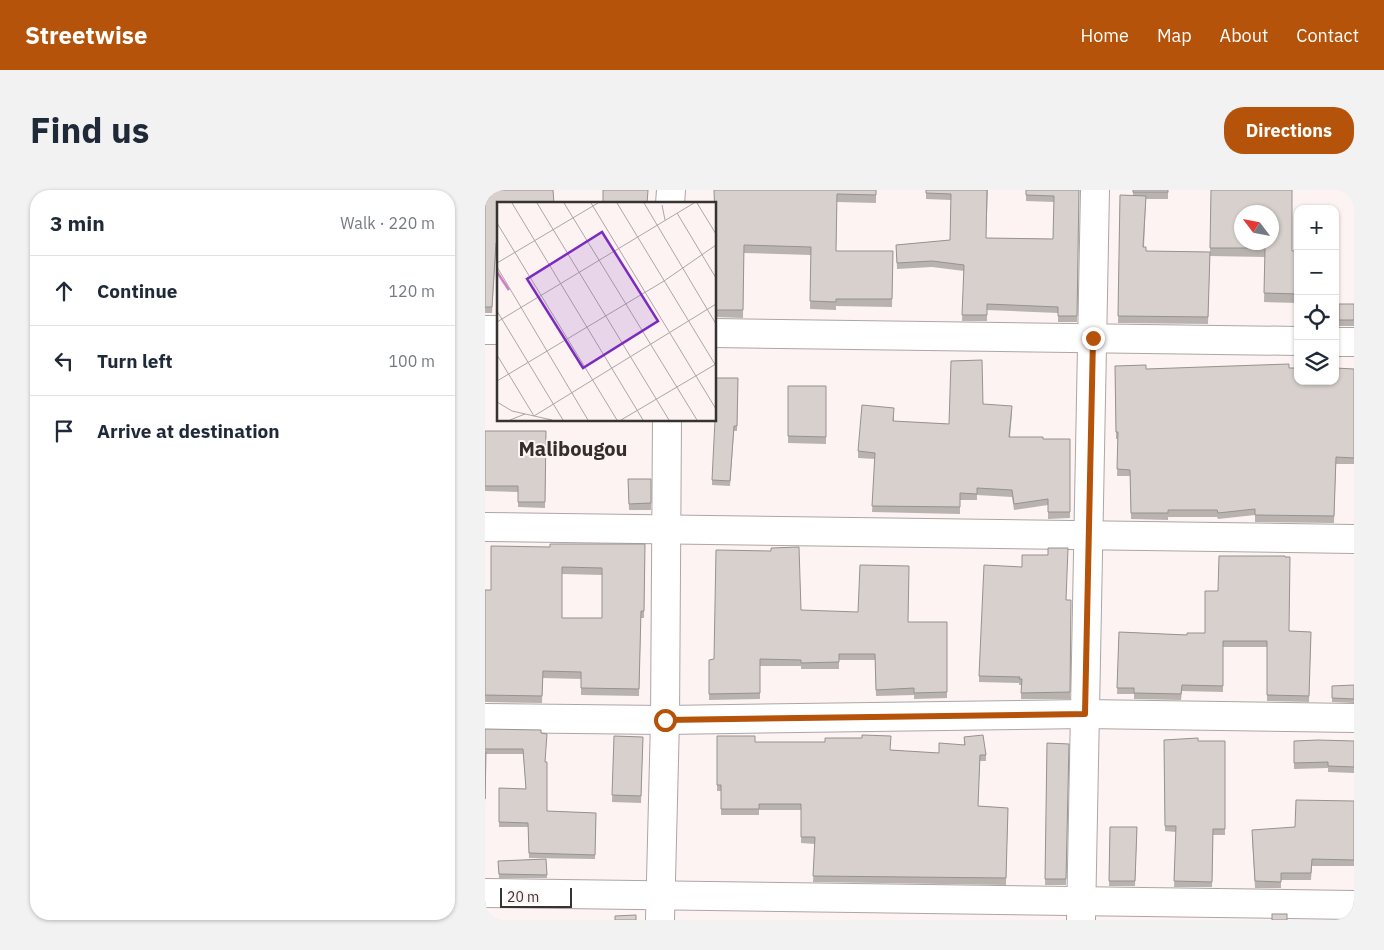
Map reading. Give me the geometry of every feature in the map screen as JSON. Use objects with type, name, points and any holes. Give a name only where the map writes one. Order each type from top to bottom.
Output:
[{"type":"street","points":[[1081,911],[1095,190]]},
{"type":"street","points":[[716,333],[1294,341]]},
{"type":"street","points":[[1339,342],[1354,342]]},
{"type":"street","points":[[660,908],[665,720],[667,421]]},
{"type":"street","points":[[485,527],[1354,539]]},
{"type":"street","points":[[485,718],[665,720],[1085,714],[1354,718]]},
{"type":"street","points":[[485,893],[660,908],[1081,911],[1354,905]]},
{"type":"building","points":[[485,190],[553,190],[554,202],[497,202],[497,243],[492,307],[485,307]]},
{"type":"building","points":[[603,190],[648,190],[647,202],[603,202]]},
{"type":"building","points":[[714,190],[876,190],[876,195],[837,194],[836,251],[893,251],[892,299],[836,299],[836,302],[810,301],[811,247],[744,245],[743,310],[716,310],[716,202],[714,202]]},
{"type":"building","points":[[926,190],[987,190],[986,238],[1053,239],[1054,196],[1026,195],[1026,190],[1079,190],[1077,316],[1058,316],[1058,307],[987,304],[987,315],[962,315],[964,265],[932,261],[897,263],[896,245],[950,240],[951,194],[926,193]]},
{"type":"building","points":[[1133,190],[1168,190],[1168,192],[1133,192]]},
{"type":"building","points":[[1211,190],[1292,190],[1294,294],[1264,293],[1265,250],[1279,250],[1279,205],[1234,205],[1234,248],[1210,248]]},
{"type":"building","points":[[1120,195],[1146,196],[1143,247],[1146,247],[1146,251],[1210,252],[1208,317],[1118,316]]},
{"type":"building","points":[[1339,304],[1354,304],[1354,320],[1339,320]]},
{"type":"building","points":[[982,360],[983,404],[1012,406],[1009,437],[1070,439],[1070,512],[1048,512],[1048,499],[1014,504],[1012,490],[977,488],[977,494],[960,493],[960,507],[872,506],[875,453],[858,451],[862,405],[894,408],[893,421],[949,424],[951,361]]},
{"type":"building","points":[[1289,364],[1289,368],[1294,368],[1294,385],[1339,385],[1339,368],[1354,369],[1354,458],[1336,457],[1334,516],[1255,515],[1255,509],[1218,513],[1217,510],[1168,510],[1168,513],[1131,513],[1130,470],[1117,469],[1118,432],[1116,432],[1115,366],[1146,365],[1146,369]]},
{"type":"building","points":[[716,378],[738,378],[737,426],[734,426],[730,481],[712,480],[716,421]]},
{"type":"building","points":[[788,386],[826,386],[826,437],[788,436]]},
{"type":"building","points":[[485,431],[546,431],[545,502],[518,502],[518,486],[485,486]]},
{"type":"building","points":[[628,479],[651,479],[651,503],[629,504]]},
{"type":"building","points":[[550,544],[645,544],[644,611],[641,611],[639,689],[581,688],[581,672],[543,671],[542,696],[485,695],[485,590],[491,590],[491,546],[550,547]],"holes":[[[562,567],[602,568],[602,618],[562,618]]]},
{"type":"building","points":[[799,547],[801,610],[858,612],[860,565],[909,566],[908,622],[947,622],[947,692],[914,693],[914,688],[876,690],[875,654],[839,654],[839,662],[801,663],[801,660],[760,659],[760,693],[709,694],[709,660],[714,659],[716,550],[771,551],[771,548]]},
{"type":"building","points":[[1048,548],[1068,548],[1066,600],[1071,600],[1070,692],[1021,693],[1022,679],[1019,679],[1020,677],[979,676],[984,565],[1022,567],[1022,555],[1048,555]]},
{"type":"building","points":[[1219,556],[1290,557],[1289,631],[1311,632],[1309,696],[1267,695],[1267,641],[1223,641],[1223,686],[1182,685],[1181,694],[1134,693],[1134,688],[1117,688],[1119,632],[1187,635],[1187,633],[1205,633],[1205,591],[1218,591]]},
{"type":"building","points":[[1354,685],[1354,699],[1332,698],[1332,686]]},
{"type":"building","points":[[485,729],[541,730],[541,733],[547,734],[545,762],[547,762],[547,811],[596,813],[595,855],[529,853],[528,823],[499,822],[499,788],[526,789],[523,749],[485,749]]},
{"type":"building","points":[[862,735],[891,736],[890,750],[939,753],[939,743],[965,745],[964,737],[983,735],[986,755],[980,755],[978,806],[1008,808],[1006,878],[813,876],[815,837],[801,837],[801,804],[759,804],[759,809],[721,809],[721,785],[717,785],[717,736],[755,736],[755,742],[825,742],[825,738],[862,738]]},
{"type":"building","points":[[614,736],[643,737],[641,796],[612,795]]},
{"type":"building","points":[[1198,738],[1198,741],[1225,741],[1225,829],[1213,829],[1212,882],[1174,881],[1176,826],[1165,826],[1164,740]]},
{"type":"building","points":[[1294,741],[1354,741],[1354,767],[1328,766],[1328,762],[1294,763]]},
{"type":"building","points":[[1047,743],[1069,744],[1066,879],[1045,879]]},
{"type":"building","points":[[485,752],[486,752],[485,799]]},
{"type":"building","points":[[1296,800],[1354,801],[1354,860],[1312,859],[1311,873],[1281,873],[1281,882],[1255,881],[1252,830],[1295,827]]},
{"type":"building","points":[[1110,827],[1137,827],[1135,881],[1109,881]]},
{"type":"building","points":[[546,859],[547,875],[499,874],[498,861]]},
{"type":"building","points":[[1272,914],[1287,914],[1287,920],[1272,920]]},
{"type":"building","points":[[636,915],[636,920],[615,920],[615,916]]},
{"type":"district","name":"Malibougou","points":[[573,448]]},
{"type":"route","points":[[665,720],[1085,714],[1093,338]]}]
